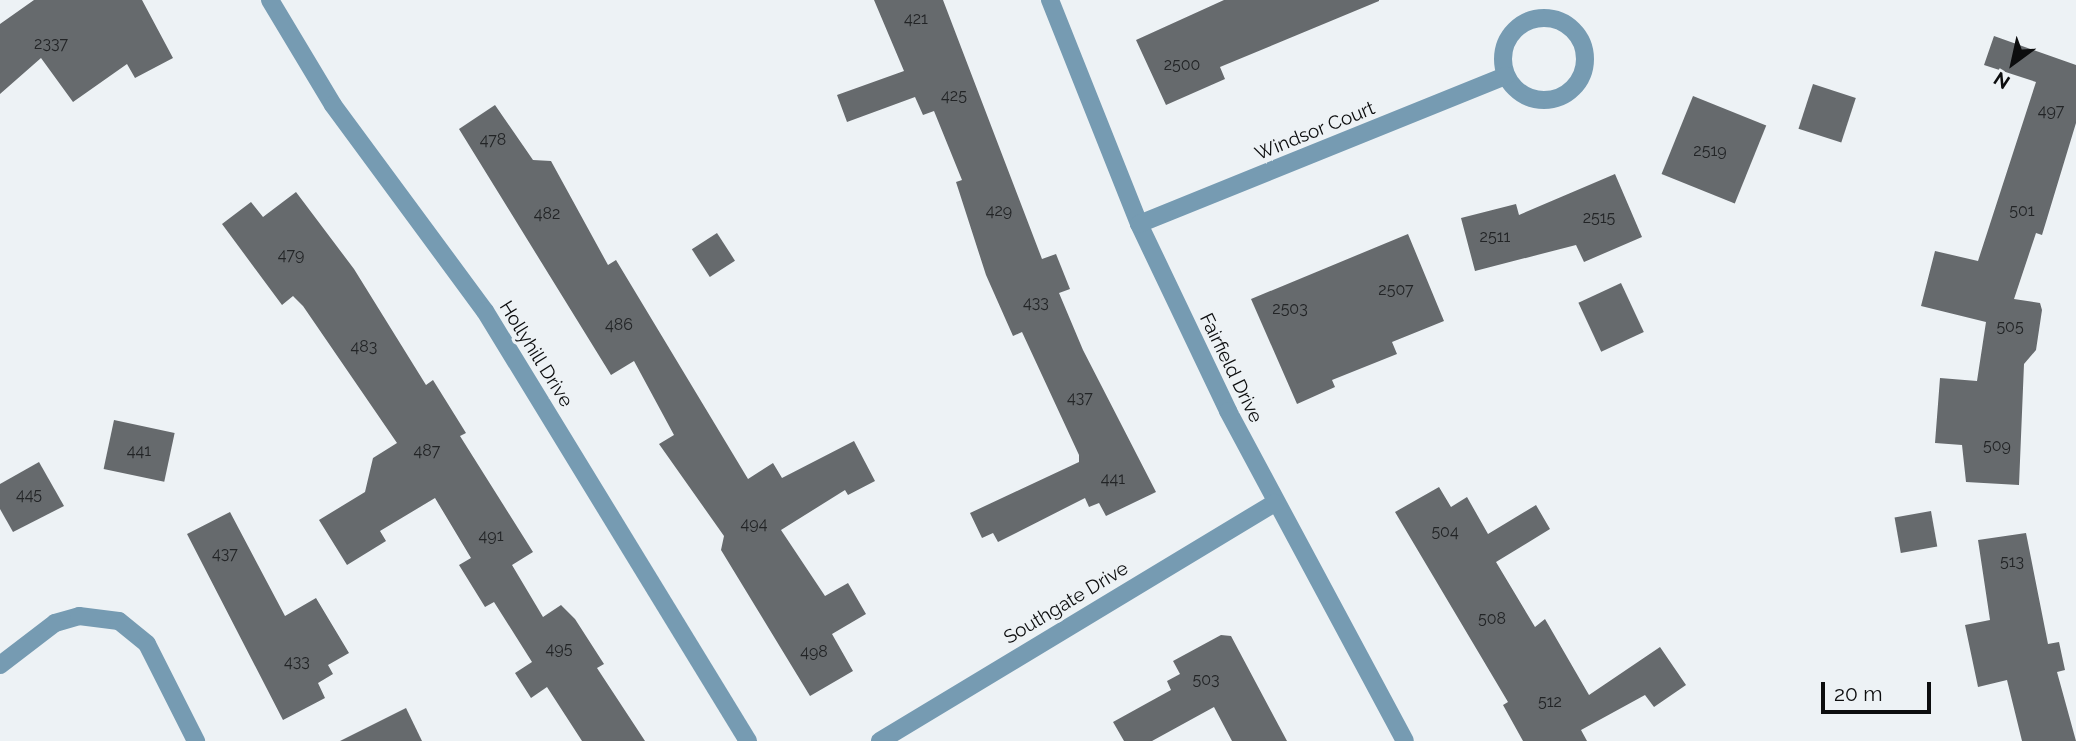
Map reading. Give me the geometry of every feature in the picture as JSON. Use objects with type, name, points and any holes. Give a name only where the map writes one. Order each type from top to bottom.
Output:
[{"type":"street","name":"Hollyhill Drive","points":[[270,0],[333,105],[485,311],[748,741]]},
{"type":"street","name":"Fairfield Drive","points":[[1050,0],[1139,225],[1275,503],[1405,741]]},
{"type":"street","points":[[1555,19],[1583,45],[1583,71],[1560,96],[1526,96],[1506,76],[1504,48],[1529,21],[1555,19]]},
{"type":"street","name":"Windsor Court","points":[[1139,225],[1506,76]]},
{"type":"street","name":"Southgate Drive","points":[[880,741],[1275,503]]},
{"type":"street","points":[[0,664],[55,623],[100,617],[138,633],[196,741]]},
{"type":"building","points":[[34,0],[142,0],[173,58],[135,78],[127,64],[73,102],[41,58],[0,94],[0,24]]},
{"type":"building","points":[[874,0],[943,0],[1042,259],[1056,254],[1070,289],[1059,293],[1083,350],[1156,492],[1106,516],[1099,503],[1089,507],[1085,498],[998,542],[993,533],[982,538],[970,513],[1079,462],[1079,455],[1022,332],[1013,336],[986,275],[956,182],[962,180],[934,111],[923,115],[915,97],[847,122],[837,95],[904,71]]},
{"type":"building","points":[[1224,0],[1379,1],[1220,67],[1225,79],[1166,105],[1136,40]]},
{"type":"building","points":[[1994,36],[2076,65],[2076,123],[2042,235],[2036,233],[2014,299],[2040,303],[2042,310],[2036,350],[2024,364],[2019,485],[1966,482],[1962,445],[1935,443],[1940,378],[1977,381],[1986,322],[1921,306],[1935,251],[1978,261],[2036,82],[1984,65]]},
{"type":"building","points":[[1813,84],[1856,98],[1841,143],[1798,129]]},
{"type":"building","points":[[1693,96],[1766,126],[1735,203],[1662,174]]},
{"type":"building","points":[[495,105],[533,160],[551,161],[608,265],[616,260],[748,479],[773,463],[782,478],[854,441],[875,481],[848,495],[845,490],[781,530],[825,596],[848,583],[866,614],[832,634],[853,671],[810,696],[721,550],[724,536],[659,444],[674,435],[634,361],[611,375],[459,129]]},
{"type":"building","points":[[1615,174],[1642,237],[1584,262],[1576,245],[1475,271],[1461,218],[1516,204],[1519,215]]},
{"type":"building","points":[[296,192],[354,269],[426,385],[433,380],[466,433],[460,436],[533,552],[512,565],[543,617],[561,605],[575,619],[604,664],[597,668],[645,741],[582,741],[547,687],[531,698],[515,673],[532,662],[494,602],[485,607],[459,565],[471,558],[435,498],[380,531],[386,541],[347,565],[319,520],[365,492],[373,458],[397,443],[303,306],[293,296],[282,305],[222,224],[251,202],[263,217]]},
{"type":"building","points":[[717,233],[735,261],[710,277],[692,249]]},
{"type":"building","points":[[1408,234],[1444,321],[1392,342],[1397,354],[1332,380],[1335,387],[1297,404],[1251,299]]},
{"type":"building","points":[[1621,283],[1644,332],[1601,352],[1578,303]]},
{"type":"building","points":[[114,420],[175,433],[164,482],[104,469]]},
{"type":"building","points":[[39,462],[64,506],[13,532],[0,509],[0,484]]},
{"type":"building","points":[[1439,487],[1451,507],[1467,497],[1488,534],[1536,505],[1550,529],[1496,562],[1535,627],[1545,619],[1589,695],[1660,647],[1686,685],[1654,707],[1645,695],[1581,730],[1587,741],[1523,741],[1503,705],[1508,702],[1395,512]]},
{"type":"building","points":[[1931,511],[1937,546],[1901,553],[1895,517]]},
{"type":"building","points":[[230,512],[285,616],[316,598],[349,653],[328,665],[333,674],[318,683],[325,698],[283,720],[187,534]]},
{"type":"building","points":[[2026,533],[2048,644],[2059,642],[2065,670],[2057,672],[2076,741],[2022,741],[2007,680],[1978,687],[1965,625],[1990,620],[1978,540]]},
{"type":"building","points":[[1221,635],[1231,636],[1287,741],[1232,741],[1214,707],[1152,741],[1124,741],[1113,722],[1171,690],[1167,681],[1180,674],[1173,661]]},
{"type":"building","points":[[406,708],[422,741],[340,741]]}]
